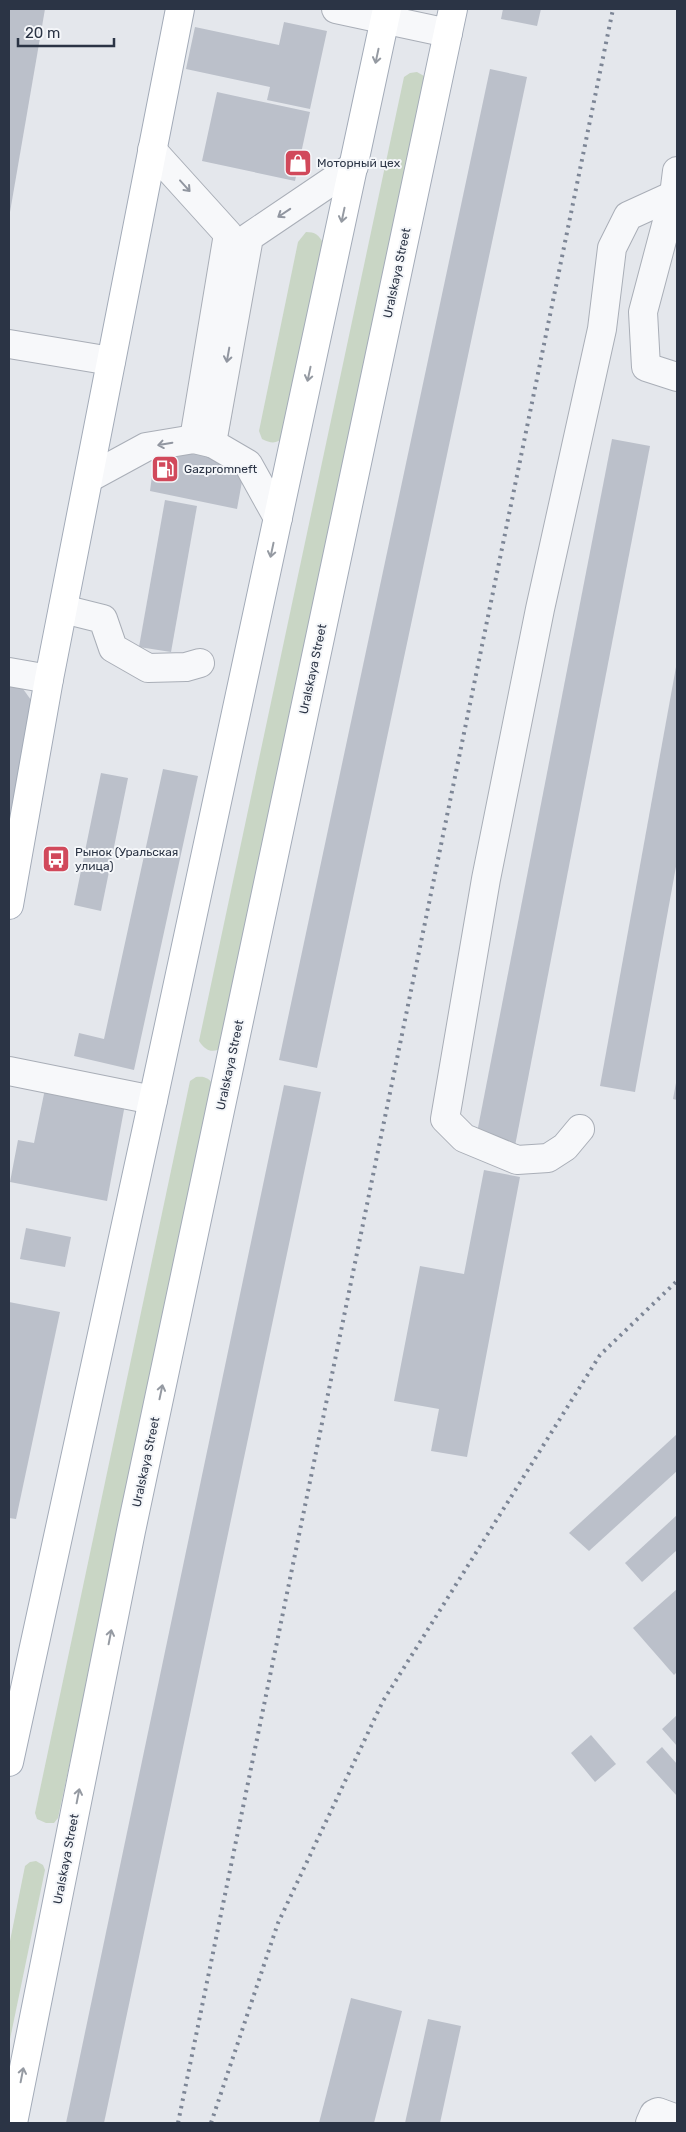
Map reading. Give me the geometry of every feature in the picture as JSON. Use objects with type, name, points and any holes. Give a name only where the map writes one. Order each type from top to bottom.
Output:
[{"type":"main road","points":[[9,905],[49,679],[180,9]]},
{"type":"main road","points":[[9,1762],[154,1100],[386,14]]},
{"type":"main road","name":"Uralskaya Street","points":[[13,2123],[133,1522],[450,21]]},
{"type":"lane","points":[[336,9],[450,21]]},
{"type":"lane","points":[[152,150],[239,236]]},
{"type":"lane","points":[[203,441],[239,236],[354,166]]},
{"type":"lane","points":[[675,183],[643,312],[646,367],[677,377]]},
{"type":"lane","points":[[580,1129],[565,1147],[548,1158],[517,1160],[464,1138],[446,1119],[486,879],[540,609],[602,329],[612,248],[628,216],[675,183]]},
{"type":"lane","points":[[9,344],[111,361]]},
{"type":"lane","points":[[89,478],[146,447],[203,441],[248,464],[278,518]]},
{"type":"lane","points":[[63,609],[103,619],[113,648],[148,668],[186,667],[200,663]]},
{"type":"lane","points":[[9,672],[49,679]]},
{"type":"lane","points":[[9,1071],[154,1100]]},
{"type":"lane","points":[[650,2123],[654,2114],[658,2112],[677,2118]]},
{"type":"green space","points":[[417,72],[424,76],[427,82],[224,1046],[210,1051],[204,1048],[199,1041],[404,77],[410,73]]},
{"type":"green space","points":[[306,232],[316,235],[323,243],[284,436],[277,442],[269,442],[262,439],[259,431],[298,242]]},
{"type":"green space","points":[[196,1077],[206,1078],[214,1086],[58,1818],[54,1823],[46,1823],[37,1819],[35,1813],[190,1081]]},
{"type":"green space","points":[[36,1861],[43,1865],[45,1870],[9,2044],[9,1946],[25,1866],[30,1862]]},
{"type":"building","points":[[9,9],[45,9],[10,212],[9,212]]},
{"type":"building","points":[[503,9],[541,9],[537,26],[501,19]]},
{"type":"building","points":[[284,22],[327,31],[310,109],[267,100],[270,87],[186,69],[195,27],[279,45]]},
{"type":"building","points":[[490,69],[527,77],[317,1068],[279,1060]]},
{"type":"building","points":[[217,92],[310,112],[295,181],[202,161]]},
{"type":"building","points":[[253,289],[224,462],[243,476],[237,509],[150,491],[154,461],[166,452],[180,455]]},
{"type":"building","points":[[612,439],[650,446],[515,1146],[476,1138]]},
{"type":"building","points":[[165,500],[197,506],[171,652],[139,647]]},
{"type":"building","points":[[676,667],[677,861],[635,1092],[600,1086]]},
{"type":"building","points":[[9,681],[18,682],[31,700],[10,820]]},
{"type":"building","points":[[163,769],[198,776],[134,1070],[74,1056],[79,1033],[104,1039]]},
{"type":"building","points":[[101,773],[128,778],[101,911],[74,905]]},
{"type":"building","points":[[677,1083],[677,1100],[673,1099]]},
{"type":"building","points":[[46,1084],[126,1099],[107,1201],[10,1182],[18,1140],[34,1143]]},
{"type":"building","points":[[284,1085],[321,1092],[104,2123],[66,2123]]},
{"type":"building","points":[[484,1170],[520,1177],[467,1457],[431,1451],[439,1409],[394,1401],[420,1266],[464,1274]]},
{"type":"building","points":[[26,1228],[71,1237],[65,1267],[20,1259]]},
{"type":"building","points":[[9,1302],[60,1312],[16,1519],[9,1518]]},
{"type":"building","points":[[677,1434],[677,1471],[589,1551],[569,1533]]},
{"type":"building","points":[[677,1515],[677,1550],[642,1582],[625,1563]]},
{"type":"building","points":[[677,1589],[677,1672],[674,1675],[633,1628]]},
{"type":"building","points":[[677,1715],[677,1746],[662,1729]]},
{"type":"building","points":[[591,1735],[616,1764],[595,1782],[571,1753]]},
{"type":"building","points":[[662,1747],[677,1764],[677,1796],[646,1762]]},
{"type":"building","points":[[351,1998],[402,2011],[374,2123],[319,2123]]},
{"type":"building","points":[[428,2019],[461,2026],[440,2123],[405,2123]]},
{"type":"railway","points":[[178,2123],[613,9]]},
{"type":"railway","points":[[211,2123],[278,1923],[383,1701],[600,1355],[677,1281]]},
{"type":"place","name":"Моторный цех","points":[[298,163]]},
{"type":"place","name":"Gazpromneft","points":[[165,469]]},
{"type":"place","name":"Рынок (Уральская улица)","points":[[56,859]]}]
